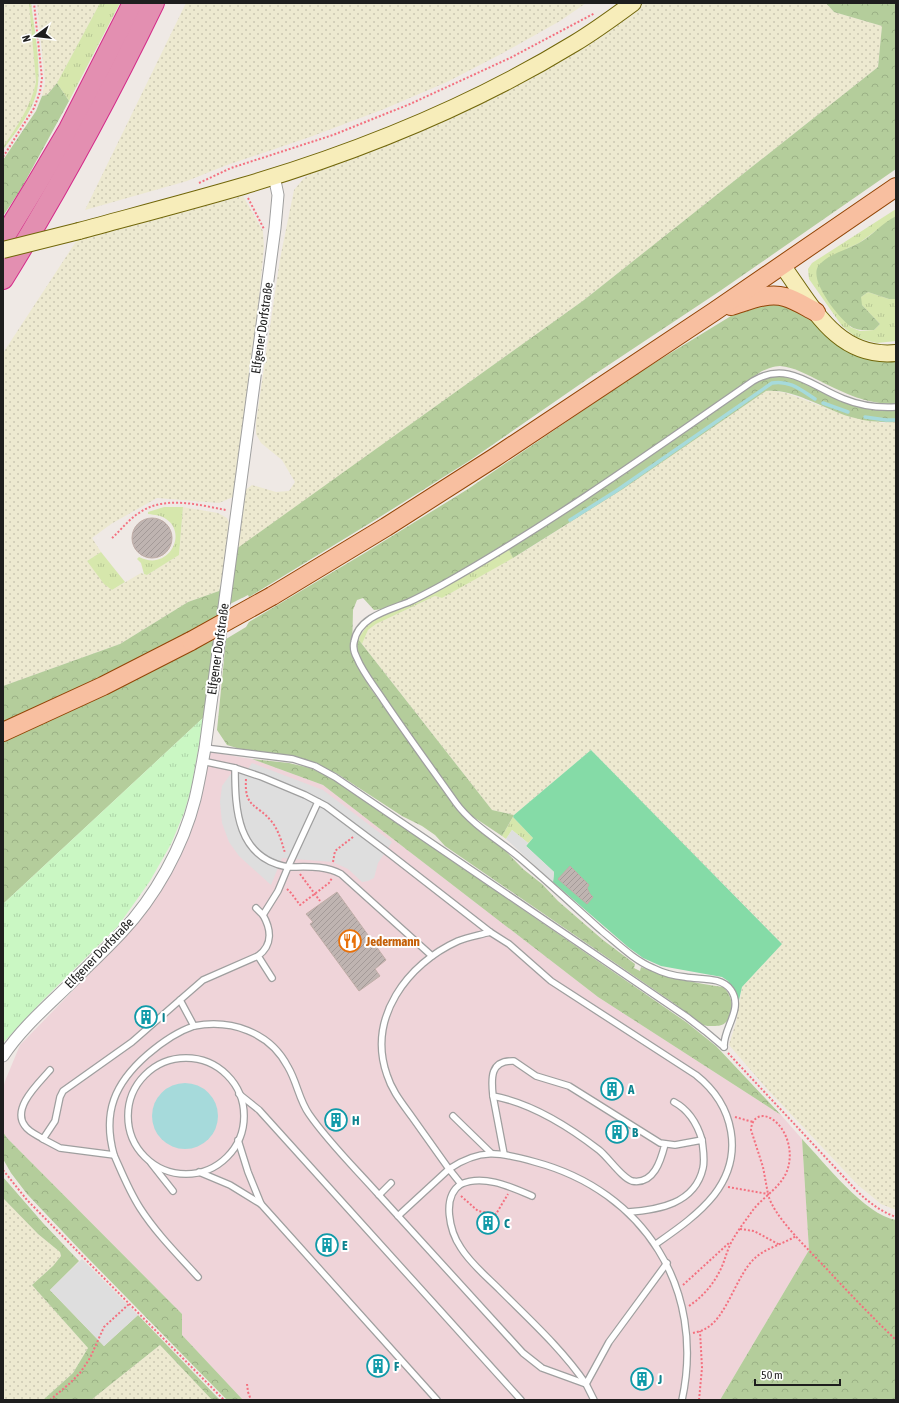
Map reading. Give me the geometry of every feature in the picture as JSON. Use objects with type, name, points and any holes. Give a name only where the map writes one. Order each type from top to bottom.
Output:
[{"type":"highway","points":[[3,239],[59,146],[133,3]]},
{"type":"highway","points":[[3,279],[73,162],[154,3]]},
{"type":"main road","points":[[3,732],[103,686],[191,641],[272,596],[422,504],[715,311],[896,187]]},
{"type":"main road","points":[[715,311],[760,298],[773,296],[786,297],[816,312]]},
{"type":"street","points":[[3,250],[244,186],[379,139],[470,99],[519,74],[590,33],[632,3]]},
{"type":"street","name":"Elfgener Dorfstraße","points":[[3,1056],[19,1035],[121,933],[149,899],[170,862],[195,800],[205,748],[278,204],[274,176]]},
{"type":"street","points":[[782,265],[816,312],[834,332],[853,346],[874,353],[896,353]]},
{"type":"lane","points":[[724,1048],[725,1035],[736,1007],[735,998],[728,987],[721,982],[673,975],[655,969],[639,960],[580,912],[520,858],[466,814],[456,803],[364,671],[355,654],[355,637],[361,626],[368,620],[442,585],[548,521],[599,488],[753,381],[765,375],[778,372],[792,374],[849,401],[868,406],[896,407]]},
{"type":"lane","points":[[205,748],[293,759],[315,766],[335,776],[687,1017],[724,1048]]},
{"type":"lane","points":[[202,761],[235,768],[292,789],[333,811],[490,932],[509,944],[544,976],[696,1075],[714,1092],[727,1114],[732,1143],[729,1164],[721,1186],[696,1213],[656,1244]]},
{"type":"lane","points":[[235,768],[238,819],[243,832],[254,849],[266,860],[277,865],[288,867],[323,868],[334,870],[341,874],[432,956]]},
{"type":"lane","points":[[263,915],[278,891],[318,802]]},
{"type":"lane","points":[[43,1139],[55,1121],[60,1097],[64,1090],[132,1042],[203,980],[258,956],[264,951],[269,941],[269,928],[263,915],[256,908]]},
{"type":"lane","points":[[461,1184],[392,1087],[384,1064],[382,1051],[383,1030],[393,1001],[408,977],[432,956],[459,941],[490,932]]},
{"type":"lane","points":[[258,956],[272,978]]},
{"type":"lane","points":[[180,1000],[194,1026]]},
{"type":"lane","points":[[198,1277],[152,1225],[131,1193],[114,1155],[110,1137],[109,1118],[114,1098],[120,1085],[132,1069],[162,1043],[174,1035],[194,1026],[211,1024],[229,1025],[255,1034],[272,1045],[288,1067],[303,1104],[310,1116],[379,1195],[528,1358],[542,1368],[586,1384]]},
{"type":"lane","points":[[149,1160],[164,1169],[173,1172],[190,1173],[199,1172],[212,1167],[229,1154],[238,1140],[244,1112],[239,1094],[229,1078],[215,1065],[206,1061],[187,1058],[178,1058],[164,1062],[152,1069],[138,1082],[130,1100],[128,1109],[129,1128],[132,1137],[142,1153],[173,1191]]},
{"type":"lane","points":[[504,1154],[491,1078],[493,1071],[502,1063],[514,1061],[540,1078],[568,1086],[655,1140],[665,1144],[675,1145],[702,1140]]},
{"type":"lane","points":[[50,1070],[28,1096],[23,1105],[21,1120],[26,1128],[60,1148],[114,1155]]},
{"type":"lane","points":[[239,1094],[259,1110],[521,1400]]},
{"type":"lane","points":[[493,1096],[506,1098],[529,1107],[562,1125],[599,1150],[623,1175],[632,1181],[643,1180],[652,1175],[660,1163],[665,1144]]},
{"type":"lane","points":[[628,1212],[662,1208],[676,1202],[688,1193],[697,1182],[703,1168],[704,1154],[702,1140],[692,1117],[684,1108],[674,1102]]},
{"type":"lane","points":[[453,1116],[491,1153]]},
{"type":"lane","points":[[238,1140],[248,1172],[261,1204]]},
{"type":"lane","points":[[398,1216],[449,1169],[476,1155],[491,1153],[504,1154],[540,1163],[570,1175],[600,1190],[628,1212],[656,1244],[678,1289],[687,1334],[686,1377],[682,1400]]},
{"type":"lane","points":[[199,1172],[230,1185],[261,1204],[437,1400]]},
{"type":"lane","points":[[532,1196],[511,1187],[484,1181],[471,1181],[461,1184],[455,1190],[450,1204],[450,1218],[455,1238],[461,1249],[482,1272],[554,1345],[586,1384],[594,1400]]},
{"type":"lane","points":[[379,1195],[391,1183]]},
{"type":"lane","points":[[586,1384],[609,1342],[667,1264]]},
{"type":"path","points":[[3,157],[34,108],[41,89],[41,73],[34,3]]},
{"type":"path","points":[[272,249],[252,208],[238,166],[322,139],[404,107],[510,58],[600,10]]},
{"type":"path","points":[[112,538],[139,513],[156,504],[174,502],[237,512]]},
{"type":"path","points":[[246,772],[246,790],[249,801],[270,819],[283,848],[288,867],[300,874],[320,901]]},
{"type":"path","points":[[724,1048],[856,1190],[874,1206],[884,1212],[896,1216]]},
{"type":"path","points":[[727,1114],[753,1122]]},
{"type":"path","points":[[678,1289],[731,1241],[752,1212],[768,1194],[780,1182],[787,1171],[789,1157],[788,1143],[780,1127],[768,1116],[759,1117],[753,1122],[751,1134],[763,1167],[768,1194],[770,1202],[796,1236],[864,1309],[896,1340]]},
{"type":"path","points":[[3,1170],[27,1200],[224,1400]]},
{"type":"path","points":[[721,1186],[768,1194]]},
{"type":"path","points":[[493,1219],[511,1187]]},
{"type":"path","points":[[455,1190],[478,1211],[496,1214]]},
{"type":"path","points":[[740,1229],[754,1231],[780,1244]]},
{"type":"path","points":[[687,1334],[700,1331],[712,1324],[755,1258],[767,1250],[796,1236]]},
{"type":"path","points":[[683,1310],[698,1299],[710,1287],[720,1270],[731,1241]]},
{"type":"path","points":[[50,1400],[80,1373],[90,1358],[104,1327],[129,1304]]},
{"type":"path","points":[[699,1400],[702,1374],[700,1331]]},
{"type":"path","points":[[247,1384],[251,1400]]},
{"type":"shaded area","points":[[3,3],[29,3],[36,82],[28,109],[3,147]]},
{"type":"shaded area","points":[[37,3],[100,3],[57,83],[47,95],[42,96],[45,82]]},
{"type":"shaded area","points":[[186,3],[586,3],[560,21],[503,53],[447,82],[384,109],[310,137],[227,165],[187,181],[85,210]]},
{"type":"shaded area","points":[[643,3],[826,3],[834,12],[882,26],[878,67],[584,300],[238,548],[244,491],[252,485],[276,492],[289,491],[295,482],[282,460],[261,443],[256,434],[256,422],[280,259],[294,190],[304,178],[316,171],[412,136],[464,111],[617,23]]},
{"type":"shaded area","points":[[243,196],[263,231],[264,247],[257,319],[233,497],[219,503],[157,498],[111,524],[92,538],[101,552],[87,561],[112,590],[141,573],[147,575],[179,555],[183,507],[218,513],[227,518],[230,525],[219,591],[188,602],[120,644],[3,686],[3,353],[77,240]]},
{"type":"shaded area","points":[[766,391],[786,393],[840,413],[882,423],[896,422],[896,1210],[881,1204],[858,1185],[768,1090],[729,1045],[736,1022],[742,987],[782,944],[591,750],[514,815],[492,810],[362,644],[368,630],[376,624],[435,596],[442,598],[528,549],[623,489]]},
{"type":"shaded area","points":[[210,752],[252,759],[323,785],[598,997],[781,1115],[802,1139],[809,1250],[720,1400],[243,1400],[182,1335],[182,1314],[7,1138],[3,1132],[3,1089],[20,1045],[126,936],[152,902],[180,856],[200,803]]},
{"type":"shaded area","points":[[252,763],[323,790],[392,842],[378,863],[374,878],[362,882],[348,869],[333,862],[282,858],[271,885],[239,856],[229,842],[222,823],[220,802],[222,786],[235,768],[246,772]]},
{"type":"shaded area","points":[[512,830],[528,843],[526,846],[554,872],[553,882],[506,839]]},
{"type":"shaded area","points":[[3,1198],[38,1234],[60,1252],[61,1256],[53,1266],[32,1285],[88,1348],[73,1373],[43,1400],[3,1400]]},
{"type":"shaded area","points":[[82,1259],[138,1315],[104,1346],[50,1290]]},
{"type":"shaded area","points":[[160,1345],[212,1400],[91,1400]]},
{"type":"green space","points":[[29,3],[31,3],[37,50],[39,75],[38,86],[30,110],[22,124],[3,150],[3,147],[31,100],[36,82]]},
{"type":"green space","points":[[100,3],[120,3],[69,101],[57,83]]},
{"type":"green space","points":[[826,3],[896,3],[896,169],[720,291],[589,378],[469,461],[249,597],[248,595],[228,605],[209,677],[204,717],[3,904],[3,686],[120,644],[188,602],[219,591],[232,552],[584,300],[878,67],[882,26],[834,12]]},
{"type":"green space","points":[[57,83],[69,101],[21,189],[3,216],[3,160],[36,111],[42,96],[47,95]]},
{"type":"green space","points":[[896,209],[896,216],[859,243],[846,249],[850,327],[860,331],[874,330],[880,324],[861,304],[861,297],[868,292],[889,299],[896,299],[896,341],[877,343],[857,338],[842,326],[809,279],[808,269],[812,263]]},
{"type":"green space","points":[[896,216],[896,299],[889,299],[868,292],[861,297],[862,305],[880,324],[874,330],[855,329],[845,322],[832,307],[817,279],[816,271],[823,261],[864,240]]},
{"type":"green space","points":[[781,300],[896,359],[896,404],[885,404],[856,397],[790,368],[778,366],[766,369],[596,486],[427,591],[387,608],[374,610],[363,598],[357,600],[353,610],[352,652],[369,686],[447,796],[470,823],[497,842],[523,869],[542,884],[558,901],[603,940],[635,964],[634,968],[640,971],[641,967],[682,980],[723,987],[731,1000],[731,1015],[722,1025],[708,1026],[703,1025],[675,1004],[445,846],[435,835],[422,826],[402,816],[336,773],[296,757],[240,749],[227,745],[217,730],[226,639],[246,627],[249,622],[468,489],[638,373],[744,308]]},
{"type":"green space","points":[[779,375],[797,379],[847,403],[859,407],[896,410],[896,422],[881,422],[860,419],[839,413],[785,392],[766,391],[623,489],[513,558],[508,548],[622,476],[757,382],[770,376]]},
{"type":"green space","points":[[164,507],[183,507],[179,555],[147,575],[144,574],[141,563],[137,559],[139,557],[150,560],[159,559],[167,555],[172,549],[175,541],[175,533],[172,525],[166,519],[158,515],[148,514],[148,512]]},
{"type":"green space","points":[[508,548],[513,558],[442,598],[435,596],[376,624],[368,630],[362,644],[358,639],[366,627],[374,620],[413,603]]},
{"type":"green space","points":[[101,552],[125,582],[112,590],[104,584],[87,561]]},
{"type":"green space","points":[[358,639],[492,810],[514,815],[502,836],[469,814],[458,801],[364,667],[358,654]]},
{"type":"green space","points":[[204,717],[191,789],[184,813],[171,844],[150,881],[118,926],[43,1000],[3,1043],[3,904]]},
{"type":"green space","points":[[591,750],[782,944],[742,987],[739,1000],[728,981],[722,977],[661,966],[643,958],[628,947],[553,882],[554,872],[526,846],[533,838],[513,817],[514,815]]},
{"type":"green space","points":[[252,759],[289,763],[310,768],[332,778],[686,1022],[716,1046],[781,1115],[598,997],[323,785]]},
{"type":"green space","points":[[513,817],[533,838],[528,843],[512,830],[506,839],[502,836]]},
{"type":"green space","points":[[3,1132],[7,1138],[182,1314],[182,1335],[243,1400],[227,1400],[27,1194],[11,1173],[3,1159]]},
{"type":"green space","points":[[802,1139],[858,1198],[884,1216],[896,1220],[896,1400],[720,1400],[809,1250]]},
{"type":"green space","points":[[3,1177],[43,1223],[79,1261],[50,1290],[104,1346],[138,1315],[220,1400],[212,1400],[160,1345],[91,1400],[43,1400],[73,1373],[88,1348],[32,1285],[53,1266],[61,1256],[60,1252],[38,1234],[3,1198]]},
{"type":"water","points":[[179,1083],[191,1083],[198,1085],[209,1092],[216,1103],[218,1116],[216,1129],[209,1140],[198,1147],[191,1149],[179,1149],[172,1147],[161,1140],[154,1129],[152,1122],[152,1110],[154,1103],[161,1092],[172,1085]]},
{"type":"building","points":[[156,518],[163,521],[169,527],[172,538],[171,546],[163,555],[156,558],[148,558],[141,555],[133,546],[132,534],[135,527],[144,519]]},
{"type":"building","points":[[570,866],[589,885],[587,888],[593,897],[587,904],[558,879]]},
{"type":"building","name":"Jedermann","points":[[337,892],[386,960],[375,969],[380,976],[359,991],[310,924],[313,922],[306,914]]},
{"type":"building","name":"I","points":[[149,1009],[155,1015],[144,1026],[137,1019]]},
{"type":"building","name":"C","points":[[487,1215],[495,1220],[490,1230],[481,1225]]},
{"type":"building","name":"E","points":[[327,1238],[335,1247],[328,1253],[320,1243]]},
{"type":"waterway","points":[[570,520],[616,491],[772,383],[778,382],[790,384],[815,399]]},
{"type":"waterway","points":[[823,403],[848,412]]},
{"type":"waterway","points":[[865,417],[896,420]]},
{"type":"place","name":"Jedermann","points":[[350,941]]},
{"type":"place","name":"I","points":[[146,1017]]},
{"type":"place","name":"A","points":[[612,1089]]},
{"type":"place","name":"H","points":[[336,1120]]},
{"type":"place","name":"B","points":[[617,1132]]},
{"type":"place","name":"C","points":[[488,1223]]},
{"type":"place","name":"E","points":[[327,1245]]},
{"type":"place","name":"F","points":[[378,1366]]},
{"type":"place","name":"J","points":[[642,1379]]}]
